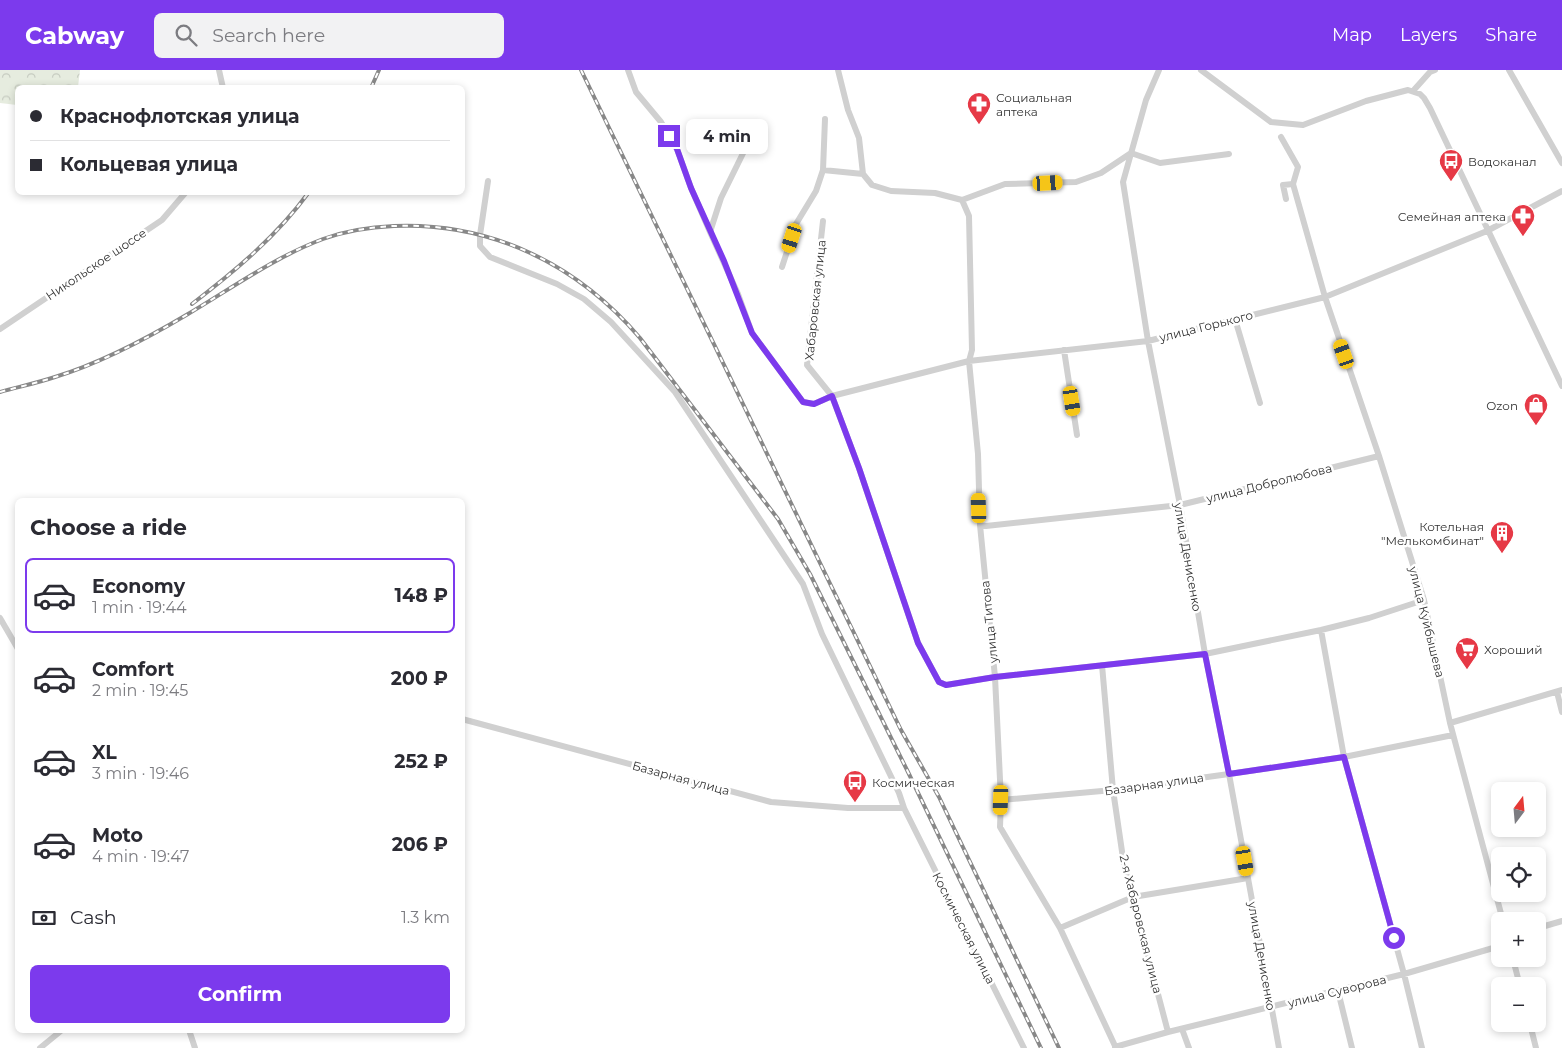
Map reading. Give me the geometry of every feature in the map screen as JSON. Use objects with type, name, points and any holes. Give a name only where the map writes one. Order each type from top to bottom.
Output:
[{"type":"street","points":[[219,70],[222,85]]},
{"type":"street","name":"улица Горького","points":[[628,70],[636,92],[661,122],[677,149],[691,188],[734,286],[752,333],[803,402],[814,404],[832,396],[969,361],[1148,341],[1325,297],[1487,230],[1562,191]]},
{"type":"street","points":[[838,70],[848,110],[859,138],[863,174],[872,185],[891,192],[935,193],[962,200],[1005,184],[1076,182],[1101,173],[1131,152],[1160,163],[1229,154]]},
{"type":"street","name":"улица Денисенко","points":[[1159,70],[1146,100],[1123,182],[1148,341],[1180,505],[1205,654],[1279,1048]]},
{"type":"street","points":[[1201,70],[1271,122],[1303,126],[1366,101],[1398,92],[1414,91],[1424,98],[1562,386]]},
{"type":"street","points":[[1414,91],[1430,72],[1435,70]]},
{"type":"street","points":[[1509,70],[1562,163]]},
{"type":"street","points":[[782,267],[796,224],[816,191],[823,170],[825,119]]},
{"type":"street","points":[[710,232],[721,198],[755,129]]},
{"type":"street","name":"улица Куйбышева","points":[[1281,137],[1298,167],[1293,184],[1325,297],[1379,456],[1424,600],[1450,723],[1501,912]]},
{"type":"street","points":[[823,170],[863,174]]},
{"type":"street","name":"Космическая улица","points":[[488,181],[480,246],[490,257],[557,284],[584,299],[611,322],[675,392],[803,584],[822,634],[900,793],[904,808],[1024,1048]]},
{"type":"street","name":"улица Куйбышева","points":[[1286,199],[1283,185],[1293,184]]},
{"type":"street","name":"Никольское шоссе","points":[[0,328],[162,220],[183,195]]},
{"type":"street","name":"улица Титова","points":[[962,200],[969,216],[972,350],[969,361],[978,454],[980,525],[995,677],[1001,800],[1000,827],[1060,928],[1116,1048]]},
{"type":"street","name":"Хабаровская улица","points":[[823,220],[807,365],[832,396],[859,468],[918,643],[939,682],[946,685],[995,677]]},
{"type":"street","points":[[1236,319],[1260,403]]},
{"type":"street","points":[[1064,350],[1078,434]]},
{"type":"street","name":"улица Добролюбова","points":[[980,525],[986,526],[1180,505],[1379,456]]},
{"type":"street","points":[[995,677],[1205,654],[1322,630],[1369,618],[1424,600]]},
{"type":"street","points":[[0,618],[15,644]]},
{"type":"street","points":[[1322,630],[1344,757],[1404,974],[1422,1048]]},
{"type":"street","name":"2-я Хабаровская улица","points":[[1102,666],[1113,790],[1124,865],[1168,1032]]},
{"type":"street","points":[[1450,723],[1560,691],[1562,712]]},
{"type":"street","name":"Базарная улица","points":[[465,720],[772,802],[848,808],[904,808]]},
{"type":"street","name":"Базарная улица","points":[[1001,800],[1113,790],[1229,774],[1344,757],[1453,735]]},
{"type":"street","points":[[1060,928],[1133,897],[1248,878]]},
{"type":"street","points":[[1546,925],[1562,920]]},
{"type":"street","name":"улица Суворова","points":[[1116,1048],[1168,1032],[1404,974],[1491,949]]},
{"type":"street","points":[[1338,990],[1352,1048]]},
{"type":"street","points":[[1182,1029],[1189,1048]]},
{"type":"street","points":[[1532,1032],[1536,1048]]},
{"type":"street","points":[[40,1048],[58,1033]]},
{"type":"street","points":[[190,1033],[195,1048]]},
{"type":"green space","points":[[0,70],[80,70],[78,85],[15,85],[15,105],[0,103]]},
{"type":"railway","points":[[372,85],[379,70]]},
{"type":"railway","points":[[581,70],[901,730],[939,797],[1059,1048]]},
{"type":"railway","points":[[192,304],[255,252],[297,208],[307,195]]},
{"type":"railway","points":[[0,392],[55,377],[106,358],[172,323],[305,246],[331,236],[367,228],[394,226],[430,227],[464,231],[498,240],[530,253],[560,269],[589,289],[640,338],[778,519],[810,574],[1041,1048]]},
{"type":"place","name":"Социальная аптека","points":[[979,125]]},
{"type":"place","name":"Водоканал","points":[[1451,182]]},
{"type":"place","name":"Семейная аптека","points":[[1523,237]]},
{"type":"place","name":"Ozon","points":[[1536,426]]},
{"type":"place","name":"Котельная \"Мелькомбинат\"","points":[[1502,554]]},
{"type":"place","name":"Хороший","points":[[1467,670]]},
{"type":"place","name":"Космическая","points":[[855,803]]},
{"type":"route","points":[[669,136],[677,149],[691,188],[738,294],[752,333],[803,402],[814,404],[832,396],[859,468],[918,643],[939,682],[946,685],[995,677],[1205,654],[1229,774],[1344,757],[1394,938]]}]
